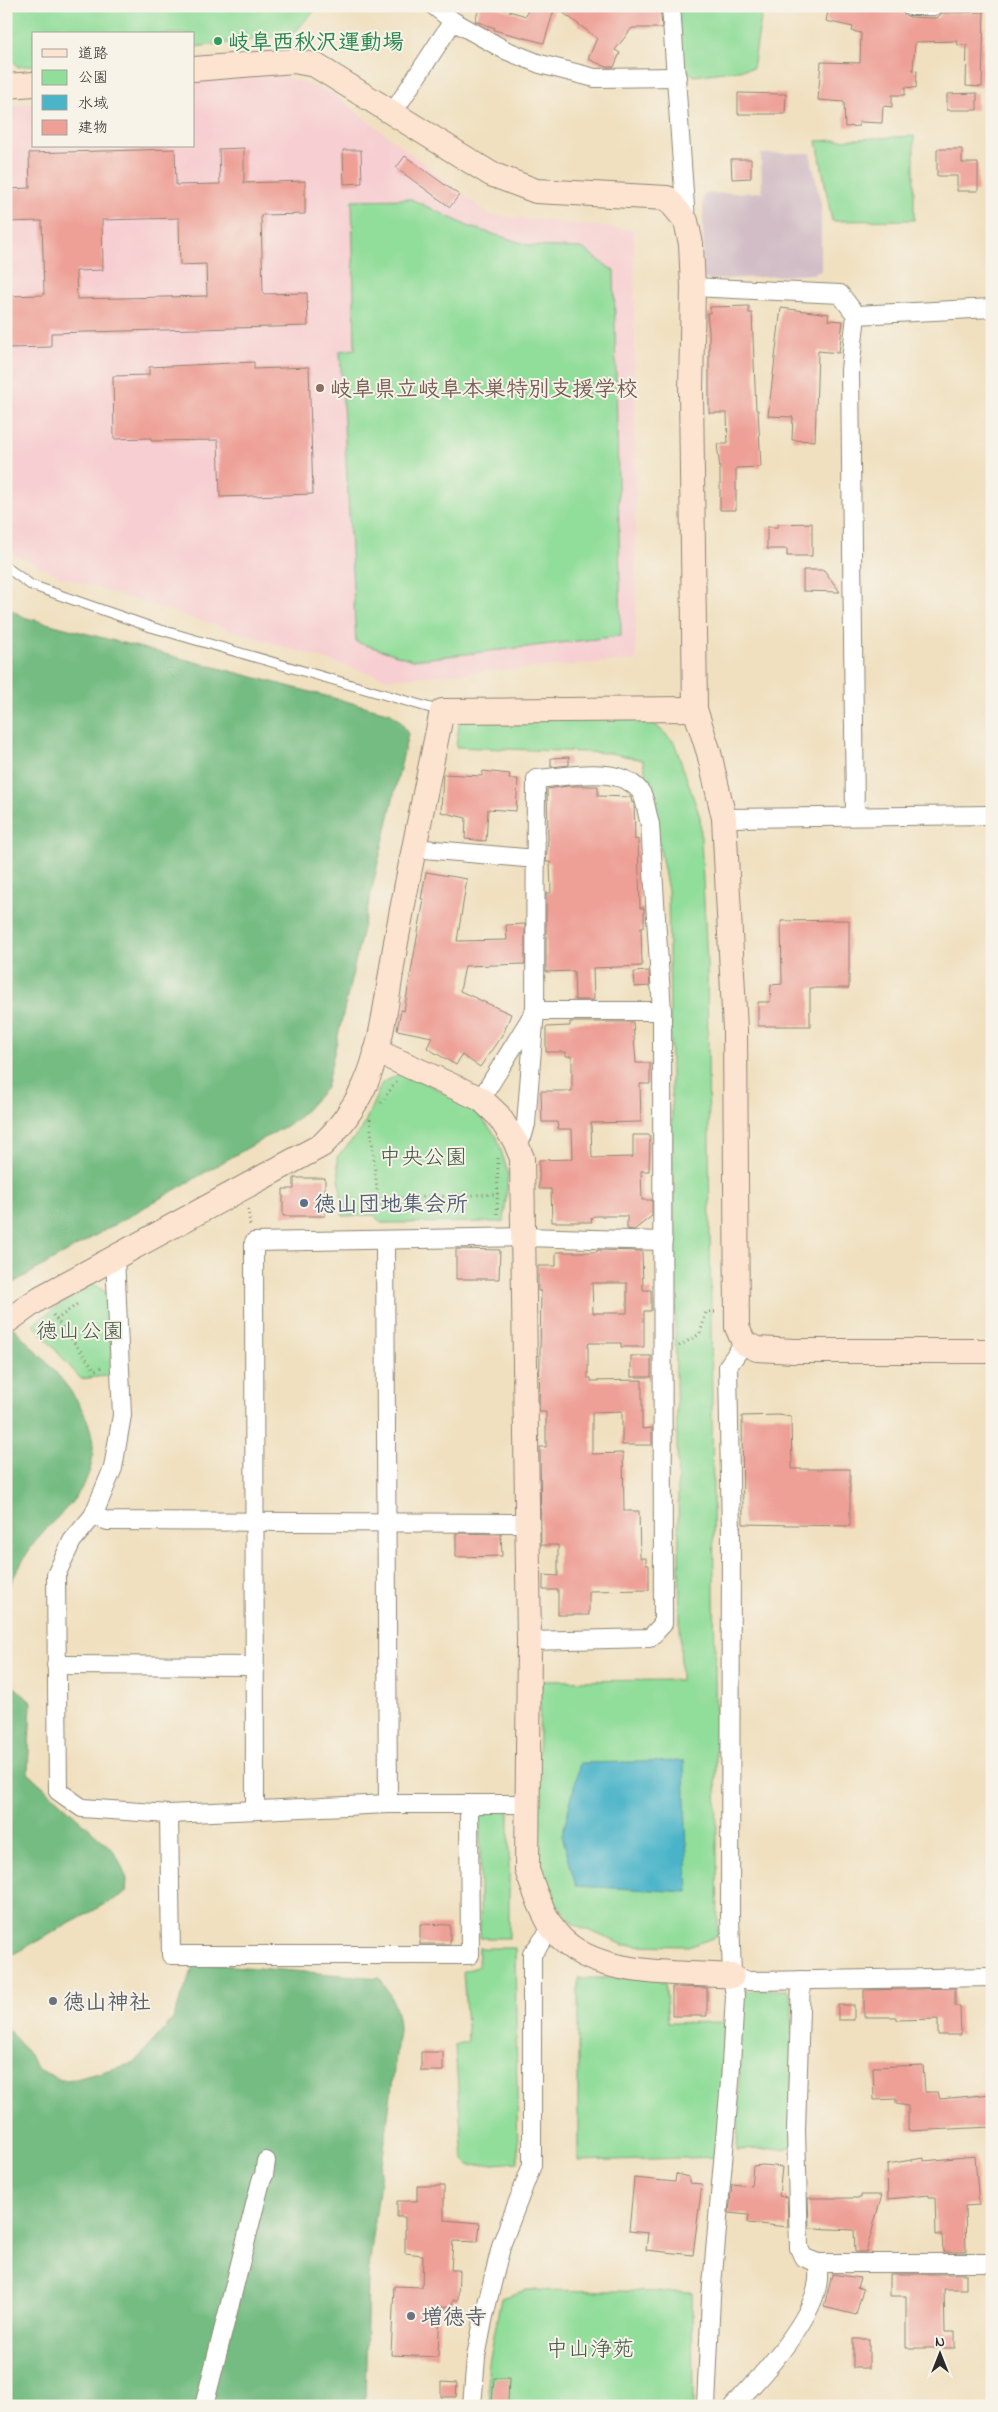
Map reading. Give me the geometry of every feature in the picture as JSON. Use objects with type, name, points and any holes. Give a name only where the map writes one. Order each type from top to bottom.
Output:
[{"type":"street","points":[[434,6],[453,21],[505,50],[534,61],[595,78],[677,77]]},
{"type":"street","points":[[672,6],[671,20],[677,77],[686,221],[691,244],[694,287],[691,391],[695,710],[724,818],[735,1030],[737,1327],[744,1343],[757,1349],[794,1351],[992,1351]]},
{"type":"street","points":[[909,6],[934,6]]},
{"type":"street","points":[[392,114],[453,21]]},
{"type":"street","points":[[195,70],[294,61],[301,62],[323,70],[491,174],[536,190],[667,198],[686,221]]},
{"type":"street","points":[[6,86],[32,84]]},
{"type":"street","points":[[694,287],[840,294],[856,315],[850,370],[854,816]]},
{"type":"street","points":[[856,315],[992,308]]},
{"type":"street","points":[[6,1322],[40,1298],[100,1268],[116,1257],[322,1145],[349,1114],[364,1086],[376,1051],[413,848],[442,711],[695,710]]},
{"type":"street","points":[[515,1141],[522,1136],[526,1124],[535,1011],[536,779],[608,774],[630,781],[642,794],[650,824],[662,1011],[663,1624],[650,1638],[529,1641]]},
{"type":"street","points":[[724,818],[992,815]]},
{"type":"street","points":[[413,848],[536,859]]},
{"type":"street","points":[[535,1011],[662,1011]]},
{"type":"street","points":[[481,1099],[535,1011]]},
{"type":"street","points":[[376,1051],[481,1099],[498,1114],[515,1141],[522,1158],[529,1641],[527,1870],[536,1896],[552,1928],[584,1956],[603,1963],[650,1971],[732,1976],[749,1981],[992,1977]]},
{"type":"street","points":[[255,1809],[254,1242],[524,1237],[663,1241]]},
{"type":"street","points":[[385,1241],[388,1804]]},
{"type":"street","points":[[116,1257],[122,1415],[113,1468],[93,1516],[72,1540],[56,1575],[58,1791],[82,1808],[169,1814],[388,1804],[528,1804]]},
{"type":"street","points":[[706,2406],[711,2297],[730,2082],[735,1996],[732,1976],[728,1366],[744,1343]]},
{"type":"street","points":[[93,1516],[108,1522],[385,1521],[526,1523]]},
{"type":"street","points":[[56,1665],[254,1666]]},
{"type":"street","points":[[169,1814],[171,1955],[470,1955],[469,1804]]},
{"type":"street","points":[[472,2406],[476,2357],[488,2298],[502,2243],[532,2165],[532,1954],[552,1928]]},
{"type":"street","points":[[801,1980],[796,2130],[799,2248],[804,2257],[818,2263],[992,2263]]},
{"type":"street","points":[[204,2406],[266,2161]]},
{"type":"street","points":[[733,2406],[792,2336],[818,2285],[818,2263]]},
{"type":"lane","points":[[6,567],[32,585],[151,627],[442,711]]},
{"type":"path","points":[[399,1078],[370,1119],[378,1199],[498,1194]]},
{"type":"path","points":[[494,1150],[498,1157],[496,1238]]},
{"type":"path","points":[[248,1201],[250,1234],[254,1242]]},
{"type":"path","points":[[40,1298],[95,1370],[110,1363]]},
{"type":"path","points":[[663,1353],[670,1352],[700,1334],[706,1312]]},
{"type":"shaded area","name":"岐阜県立岐阜本巣特別支援学校","points":[[223,75],[282,76],[332,93],[490,215],[634,230],[636,660],[388,679],[61,577],[11,553],[6,547],[6,107],[32,103],[32,148],[195,148],[195,79]]},
{"type":"shaded area","points":[[810,153],[821,205],[821,271],[813,274],[710,280],[703,278],[703,194],[762,192],[761,154]]},
{"type":"green space","name":"岐阜西秋沢運動場","points":[[6,6],[319,6],[292,35],[195,47],[195,32],[32,32],[32,65],[18,67],[6,51]]},
{"type":"green space","points":[[679,6],[763,6],[753,68],[694,76],[679,62]]},
{"type":"green space","points":[[914,136],[914,220],[832,221],[817,141]]},
{"type":"green space","points":[[411,199],[470,227],[532,246],[582,248],[614,271],[621,636],[413,660],[356,642],[340,351],[355,349],[352,200]]},
{"type":"green space","points":[[6,606],[23,617],[391,713],[401,722],[408,734],[326,1088],[296,1120],[6,1287]]},
{"type":"green space","points":[[460,718],[648,718],[674,742],[700,817],[707,964],[718,1936],[691,1946],[624,1945],[573,1924],[554,1901],[534,1858],[541,1681],[681,1680],[668,891],[643,760],[610,753],[456,747]]},
{"type":"green space","name":"中央公園","points":[[403,1072],[471,1106],[497,1137],[508,1173],[504,1222],[381,1223],[374,1215],[343,1216],[337,1157],[362,1129],[382,1083]]},
{"type":"green space","name":"徳山公園","points":[[91,1283],[112,1296],[112,1375],[81,1379],[33,1324]]},
{"type":"green space","points":[[14,1328],[49,1365],[80,1405],[89,1427],[93,1449],[89,1473],[75,1498],[34,1543],[6,1593],[6,1332]]},
{"type":"green space","points":[[6,1679],[31,1702],[28,1773],[115,1852],[127,1879],[126,1893],[6,1958]]},
{"type":"green space","points":[[480,1808],[509,1808],[509,1938],[480,1938]]},
{"type":"green space","points":[[479,1948],[515,1948],[518,2162],[470,2166],[463,2159],[455,2045],[468,2041],[463,1971],[478,1967]]},
{"type":"green space","points":[[195,1963],[380,1978],[394,2003],[398,2016],[399,2030],[368,2276],[365,2404],[363,2406],[6,2406],[6,2027],[30,2055],[36,2068],[61,2080],[76,2079],[134,2063],[173,2019]]},
{"type":"green space","points":[[578,1978],[665,1978],[668,2023],[724,2022],[719,2157],[578,2161]]},
{"type":"green space","points":[[788,1990],[792,2000],[791,2148],[737,2150],[742,1991]]},
{"type":"green space","name":"中山浄苑","points":[[526,2290],[692,2292],[693,2406],[490,2406],[488,2368],[501,2298]]},
{"type":"water","points":[[684,1761],[688,1892],[576,1886],[562,1836],[580,1763]]},
{"type":"building","points":[[480,6],[492,6],[526,16],[529,6],[542,6],[554,10],[544,43],[494,30],[495,28],[475,21]]},
{"type":"building","points":[[554,6],[660,6],[662,28],[632,28],[615,50],[620,53],[614,67],[607,67],[588,59],[597,38]]},
{"type":"building","points":[[829,6],[873,6],[901,12],[909,17],[937,18],[942,13],[984,12],[982,87],[966,86],[967,45],[958,45],[957,41],[915,42],[913,70],[917,71],[916,88],[905,87],[905,95],[892,95],[892,107],[883,106],[882,123],[859,122],[859,126],[845,127],[844,102],[818,100],[821,62],[860,63],[861,33],[852,31],[853,27],[826,21]]},
{"type":"building","points":[[738,93],[786,94],[785,114],[738,114]]},
{"type":"building","points":[[977,93],[977,110],[947,110],[947,94]]},
{"type":"building","points":[[244,148],[244,183],[305,181],[305,214],[261,215],[263,294],[307,293],[308,326],[51,333],[51,347],[6,348],[6,296],[44,295],[42,221],[6,222],[6,189],[30,188],[29,153],[175,149],[176,185],[220,184],[219,149]],"holes":[[[179,218],[180,265],[206,264],[207,296],[77,299],[76,271],[103,270],[102,220]]]},
{"type":"building","points":[[937,149],[962,149],[962,163],[978,163],[978,191],[957,191],[957,176],[937,176]]},
{"type":"building","points":[[343,150],[361,150],[362,183],[344,184]]},
{"type":"building","points":[[405,156],[459,195],[450,207],[396,168]]},
{"type":"building","points":[[731,159],[751,159],[751,178],[732,179]]},
{"type":"building","points":[[749,306],[749,313],[752,313],[756,410],[758,410],[761,467],[736,468],[736,510],[720,510],[720,469],[717,444],[728,444],[727,413],[709,413],[709,331],[707,313],[710,313],[710,307]]},
{"type":"building","points":[[781,308],[829,314],[828,320],[843,321],[839,353],[818,351],[815,441],[792,440],[793,417],[768,416]]},
{"type":"building","points":[[254,362],[254,369],[309,367],[313,494],[220,497],[218,440],[151,441],[151,438],[114,439],[113,376],[149,375],[149,367]]},
{"type":"building","points":[[812,523],[812,556],[787,556],[787,549],[767,549],[767,527],[778,527],[778,524]]},
{"type":"building","points":[[803,570],[824,570],[840,592],[803,591]]},
{"type":"building","points":[[569,757],[569,765],[551,767],[551,758]]},
{"type":"building","points":[[483,771],[510,774],[509,779],[518,779],[516,811],[488,809],[486,841],[465,839],[466,818],[441,812],[443,774],[482,776]]},
{"type":"building","points":[[568,786],[598,786],[598,796],[631,797],[632,803],[634,802],[635,840],[638,839],[640,908],[644,908],[644,927],[641,927],[642,966],[593,968],[594,1000],[575,1000],[574,971],[546,972],[546,893],[551,893],[550,862],[546,862],[548,838],[547,789]]},
{"type":"building","points":[[426,872],[467,879],[457,941],[507,940],[506,925],[525,924],[525,964],[465,966],[460,991],[511,1014],[504,1032],[480,1067],[462,1055],[456,1065],[427,1048],[432,1037],[397,1030],[401,1010],[404,1011],[424,899],[421,899]]},
{"type":"building","points":[[849,920],[849,988],[810,988],[810,1026],[758,1026],[758,1002],[770,1002],[771,985],[782,984],[781,921]]},
{"type":"building","points":[[649,971],[650,986],[635,987],[634,972]]},
{"type":"building","points":[[570,1022],[633,1022],[636,1063],[650,1063],[650,1084],[640,1084],[641,1122],[591,1123],[592,1158],[633,1157],[633,1135],[650,1135],[649,1171],[641,1171],[642,1200],[652,1200],[652,1216],[634,1230],[627,1229],[627,1216],[594,1216],[591,1218],[592,1222],[552,1222],[551,1189],[539,1189],[539,1160],[573,1159],[572,1129],[558,1129],[557,1122],[542,1122],[541,1091],[572,1091],[572,1056],[566,1056],[566,1052],[546,1052],[546,1027],[570,1026]]},
{"type":"building","name":"徳山団地集会所","points":[[294,1178],[325,1178],[325,1216],[283,1216],[283,1189],[294,1189]]},
{"type":"building","points":[[456,1249],[500,1250],[499,1279],[456,1279]]},
{"type":"building","points":[[597,1250],[642,1251],[643,1290],[651,1290],[651,1311],[644,1311],[644,1347],[621,1347],[621,1343],[589,1343],[588,1346],[588,1378],[591,1378],[591,1381],[642,1380],[642,1429],[652,1428],[652,1445],[622,1445],[622,1411],[592,1412],[592,1454],[623,1453],[624,1511],[639,1511],[640,1558],[646,1558],[646,1565],[649,1565],[649,1590],[589,1591],[589,1615],[558,1615],[558,1590],[543,1590],[543,1575],[558,1576],[558,1545],[541,1545],[540,1447],[546,1447],[546,1412],[539,1412],[541,1291],[538,1291],[538,1266],[556,1266],[556,1252],[597,1252]],"holes":[[[592,1283],[627,1283],[627,1313],[593,1313]]]},
{"type":"building","points":[[631,1356],[651,1356],[651,1377],[631,1377]]},
{"type":"building","points":[[779,1415],[791,1417],[792,1469],[850,1469],[850,1526],[743,1524],[742,1416]]},
{"type":"building","points":[[456,1533],[501,1534],[502,1556],[456,1557]]},
{"type":"building","points":[[420,1924],[450,1925],[450,1944],[420,1944]]},
{"type":"building","points":[[672,1987],[707,1988],[707,2016],[672,2016]]},
{"type":"building","points":[[955,1988],[955,2006],[960,2006],[961,2035],[938,2035],[938,2019],[896,2020],[896,2017],[864,2017],[864,1990]]},
{"type":"building","points":[[838,2005],[854,2005],[854,2020],[838,2020]]},
{"type":"building","points":[[421,2052],[443,2052],[443,2071],[421,2071]]},
{"type":"building","points":[[923,2065],[925,2092],[938,2092],[940,2099],[992,2094],[992,2127],[908,2131],[908,2106],[896,2104],[896,2099],[874,2100],[873,2067]]},
{"type":"building","points":[[975,2156],[979,2205],[965,2206],[966,2252],[943,2252],[942,2235],[936,2235],[935,2197],[929,2197],[929,2195],[888,2199],[887,2164],[924,2158],[924,2161]]},
{"type":"building","points":[[753,2166],[782,2167],[779,2196],[787,2197],[788,2227],[748,2223],[749,2215],[729,2213],[732,2184],[751,2186]]},
{"type":"building","points":[[676,2174],[689,2177],[689,2183],[702,2184],[693,2255],[646,2250],[648,2233],[629,2231],[634,2178],[675,2182]]},
{"type":"building","points":[[417,2186],[444,2186],[444,2220],[480,2223],[478,2242],[453,2241],[451,2270],[459,2270],[458,2300],[453,2300],[452,2307],[440,2307],[438,2357],[391,2355],[394,2286],[422,2287],[423,2255],[405,2253],[405,2217],[397,2217],[397,2201],[417,2201]]},
{"type":"building","points":[[861,2195],[882,2195],[866,2252],[855,2252],[854,2230],[809,2228],[808,2198],[861,2198]]},
{"type":"building","points":[[832,2274],[860,2278],[857,2287],[863,2289],[856,2315],[824,2307]]},
{"type":"building","points":[[890,2274],[966,2274],[966,2289],[944,2289],[945,2332],[955,2332],[955,2348],[906,2348],[906,2296],[890,2296]]},
{"type":"building","points":[[853,2339],[869,2339],[869,2368],[853,2368]]},
{"type":"building","points":[[494,2378],[509,2378],[508,2403],[492,2403]]},
{"type":"building","points":[[441,2382],[457,2383],[456,2397],[441,2397]]},
{"type":"place","name":"岐阜西秋沢運動場","points":[[218,41]]},
{"type":"place","name":"岐阜県立岐阜本巣特別支援学校","points":[[320,388]]},
{"type":"place","name":"徳山団地集会所","points":[[304,1203]]},
{"type":"place","name":"徳山神社","points":[[53,2001]]},
{"type":"place","name":"増徳寺","points":[[411,2316]]}]
